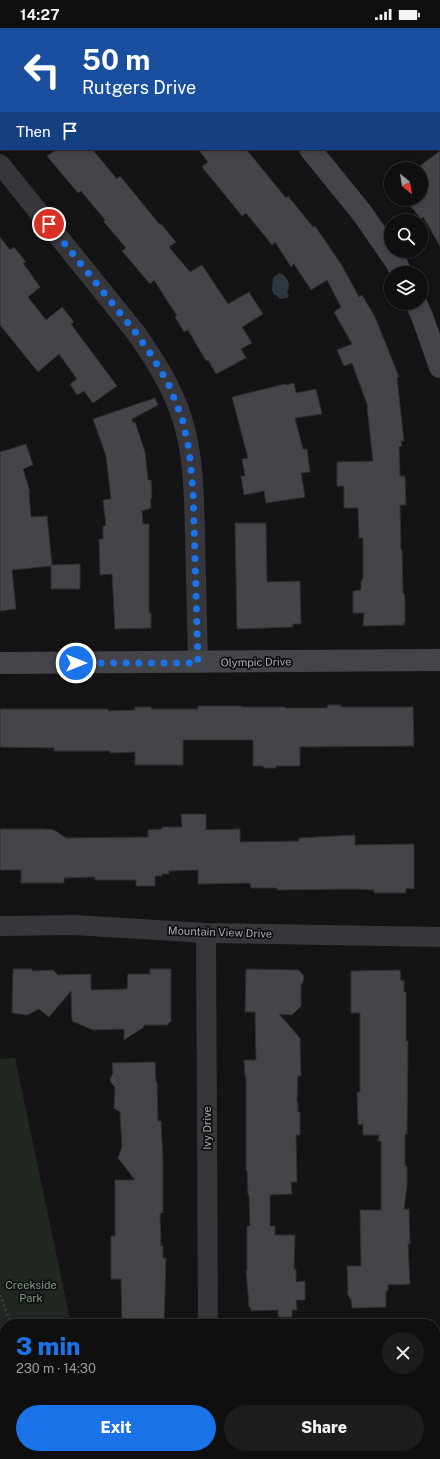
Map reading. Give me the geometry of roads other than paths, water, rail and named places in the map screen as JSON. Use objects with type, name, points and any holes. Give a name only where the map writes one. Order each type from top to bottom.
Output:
[{"type":"street","points":[[311,150],[362,213],[398,266]]},
{"type":"street","points":[[0,164],[136,333],[168,383],[182,418],[189,449],[193,490],[198,663]]},
{"type":"street","points":[[419,310],[440,367]]},
{"type":"street","name":"Olympic Drive","points":[[0,663],[198,663],[440,660]]},
{"type":"street","name":"Mountain View Drive","points":[[0,926],[74,925],[206,933],[440,937]]},
{"type":"street","name":"Ivy Drive","points":[[206,933],[208,1319]]},
{"type":"park label","name":"Creekside Park","points":[[31,1291]]}]
